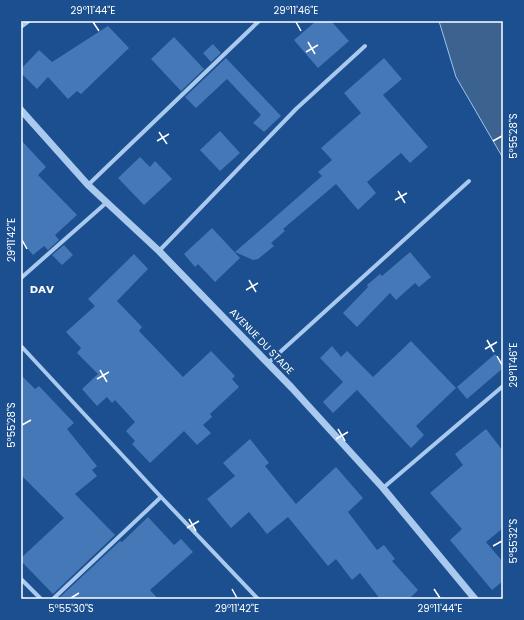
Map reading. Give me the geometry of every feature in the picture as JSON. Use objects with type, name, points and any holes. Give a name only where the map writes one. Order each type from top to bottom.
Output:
[{"type":"street","points":[[21,27],[28,21]]},
{"type":"street","points":[[88,185],[259,21]]},
{"type":"street","points":[[159,251],[296,109],[365,46]]},
{"type":"street","name":"AVENUE DU STADE","points":[[21,110],[88,185],[159,251],[229,321],[268,363],[383,488],[475,599]]},
{"type":"street","points":[[268,363],[468,181]]},
{"type":"street","points":[[21,278],[106,203]]},
{"type":"street","points":[[21,346],[258,599]]},
{"type":"street","points":[[383,488],[503,386]]},
{"type":"street","points":[[53,599],[161,497]]},
{"type":"street","points":[[21,579],[41,599]]},
{"type":"water","points":[[439,21],[503,21],[503,158],[456,77]]},
{"type":"building","points":[[316,21],[331,21],[349,41],[318,68],[294,40]]},
{"type":"building","points":[[108,26],[129,48],[81,94],[77,91],[68,99],[48,77],[37,89],[21,73],[21,69],[39,50],[52,62]]},
{"type":"building","points":[[174,37],[204,69],[181,91],[151,59]]},
{"type":"building","points":[[213,44],[221,53],[211,62],[203,53]]},
{"type":"building","points":[[226,58],[281,116],[264,132],[253,123],[261,115],[227,79],[196,108],[185,97]]},
{"type":"building","points":[[384,58],[402,79],[383,95],[428,147],[410,163],[401,153],[367,182],[376,193],[358,210],[336,184],[283,229],[285,231],[271,243],[274,246],[258,259],[253,260],[235,252],[322,176],[318,172],[332,160],[321,148],[361,113],[344,93]]},
{"type":"building","points":[[220,131],[240,153],[220,171],[200,150]]},
{"type":"building","points":[[21,140],[46,167],[38,175],[77,215],[55,235],[59,240],[48,250],[44,246],[33,255],[21,241]]},
{"type":"building","points":[[140,157],[150,167],[155,161],[172,179],[144,205],[118,178]]},
{"type":"building","points":[[212,228],[240,258],[215,282],[198,264],[195,267],[184,254]]},
{"type":"building","points":[[64,245],[73,255],[62,265],[52,255]]},
{"type":"building","points":[[410,252],[431,277],[419,287],[415,283],[396,300],[390,293],[357,327],[343,313],[368,287],[367,285],[380,274],[382,276]]},
{"type":"building","points":[[134,254],[148,269],[117,301],[142,327],[139,331],[183,377],[211,351],[235,376],[232,379],[239,387],[210,414],[212,417],[203,425],[211,433],[197,445],[184,431],[150,463],[132,444],[135,441],[126,431],[135,422],[115,400],[112,403],[107,397],[97,406],[82,389],[98,374],[77,353],[81,348],[66,332],[95,306],[88,299]]},
{"type":"building","points":[[411,341],[456,388],[416,426],[424,435],[411,448],[357,390],[333,413],[323,402],[343,382],[320,358],[332,346],[341,357],[347,351],[373,377]]},
{"type":"building","points":[[495,354],[503,363],[503,368],[467,399],[457,387]]},
{"type":"building","points":[[21,375],[35,389],[39,386],[74,423],[67,429],[97,466],[92,470],[97,476],[75,494],[115,535],[53,594],[21,561],[21,558],[64,518],[21,475]]},
{"type":"building","points":[[486,429],[503,451],[503,528],[486,542],[503,562],[503,581],[492,590],[450,540],[462,529],[430,493],[463,465],[455,454]]},
{"type":"building","points":[[250,439],[269,463],[265,466],[296,504],[336,467],[363,498],[348,512],[377,550],[384,545],[395,559],[392,561],[418,590],[409,599],[380,599],[360,573],[352,580],[336,559],[328,566],[288,517],[267,534],[249,512],[231,528],[207,499],[235,476],[223,463]]},
{"type":"building","points":[[148,517],[174,545],[181,539],[193,552],[150,590],[158,599],[58,599],[120,541],[122,542]]},
{"type":"district","name":"DAV","points":[[42,289]]}]
